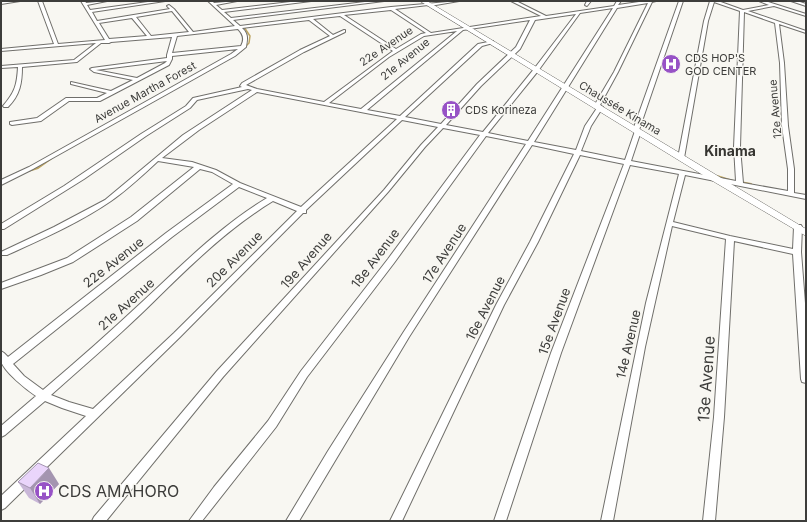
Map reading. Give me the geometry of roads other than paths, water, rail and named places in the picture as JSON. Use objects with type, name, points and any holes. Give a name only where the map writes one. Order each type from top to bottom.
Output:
[{"type":"street","points":[[1,3],[18,1]]},
{"type":"street","points":[[40,1],[57,46]]},
{"type":"street","points":[[105,1],[84,2],[109,42]]},
{"type":"street","points":[[131,1],[134,5]]},
{"type":"street","points":[[89,11],[163,1],[173,10],[192,33]]},
{"type":"street","points":[[212,2],[235,1]]},
{"type":"street","points":[[221,11],[309,1]]},
{"type":"street","points":[[230,19],[382,1]]},
{"type":"street","points":[[1,50],[151,38],[240,28],[427,3],[457,1]]},
{"type":"street","points":[[513,1],[546,17]]},
{"type":"street","name":"17e Avenue","points":[[292,521],[406,335],[483,218],[619,1]]},
{"type":"street","name":"16e Avenue","points":[[396,521],[500,305],[534,242],[578,152],[588,126],[651,1]]},
{"type":"street","name":"22e Avenue","points":[[325,103],[350,83],[396,51],[418,37],[429,33],[466,29],[654,1]]},
{"type":"street","name":"15e Avenue","points":[[500,521],[556,353],[628,162],[681,1]]},
{"type":"street","points":[[681,158],[706,21],[713,1],[742,13],[777,22],[806,32]]},
{"type":"street","points":[[761,1],[806,15]]},
{"type":"street","points":[[793,1],[806,5]]},
{"type":"street","points":[[136,79],[92,69],[244,47],[247,38],[240,28],[212,2]]},
{"type":"street","name":"Chaussée Kinama","points":[[427,3],[466,29],[512,54],[806,233]]},
{"type":"street","points":[[742,13],[774,6]]},
{"type":"street","points":[[391,8],[429,33]]},
{"type":"street","points":[[96,22],[173,10]]},
{"type":"street","name":"18e Avenue","points":[[196,521],[272,424],[304,374],[391,261],[474,147],[536,70],[579,12]]},
{"type":"street","points":[[740,183],[737,147],[742,13]]},
{"type":"street","points":[[341,15],[396,51]]},
{"type":"street","points":[[133,16],[151,38]]},
{"type":"street","points":[[310,19],[332,36]]},
{"type":"street","name":"19e Avenue","points":[[98,521],[220,374],[386,192],[426,142],[443,126],[479,85],[518,48],[533,19]]},
{"type":"street","name":"12e Avenue","points":[[777,22],[782,63],[785,126],[790,156],[791,193]]},
{"type":"street","name":"21e Avenue","points":[[362,110],[445,42],[466,29]]},
{"type":"street","points":[[247,88],[243,86],[244,84],[292,56],[344,31]]},
{"type":"street","points":[[12,123],[39,120],[68,100],[95,100],[167,64],[175,35]]},
{"type":"street","points":[[1,68],[75,61],[100,42]]},
{"type":"street","name":"20e Avenue","points":[[1,504],[177,334],[273,238],[472,52],[480,45],[491,42]]},
{"type":"street","name":"Avenue Martha Forest","points":[[1,183],[31,168],[233,55],[244,47]]},
{"type":"street","points":[[6,106],[14,99],[20,84],[20,66]]},
{"type":"street","points":[[73,83],[112,92]]},
{"type":"street","points":[[1,227],[25,214],[96,169],[129,145],[188,107],[195,99],[247,88],[806,197]]},
{"type":"street","points":[[4,253],[73,220],[107,201],[194,130],[256,90]]},
{"type":"street","points":[[157,159],[199,166],[214,171],[271,199],[303,211]]},
{"type":"street","points":[[1,286],[70,260],[134,219],[199,166]]},
{"type":"street","name":"14e Avenue","points":[[607,521],[631,391],[669,223],[682,174]]},
{"type":"street","name":"22e Avenue","points":[[4,359],[238,184]]},
{"type":"street","name":"21e Avenue","points":[[1,432],[43,396],[221,234],[248,212],[271,199]]},
{"type":"street","points":[[669,223],[797,252]]},
{"type":"street","points":[[798,227],[797,252],[806,379]]},
{"type":"street","name":"13e Avenue","points":[[709,521],[719,417],[730,238]]},
{"type":"street","points":[[4,359],[23,381],[43,396],[64,406],[94,414]]},
{"type":"waterway","points":[[241,51],[249,43],[250,36],[244,27]]},
{"type":"waterway","points":[[25,172],[38,168],[52,158]]},
{"type":"waterway","points":[[717,176],[733,181]]},
{"type":"waterway","points":[[740,182],[751,184]]},
{"type":"place","name":"CDS HOP'S GOD CENTER","points":[[671,64]]},
{"type":"place","name":"CDS Korineza","points":[[451,110]]},
{"type":"place","name":"CDS AMAHORO","points":[[44,491]]},
{"type":"district","name":"Kinama","points":[[730,150]]}]
